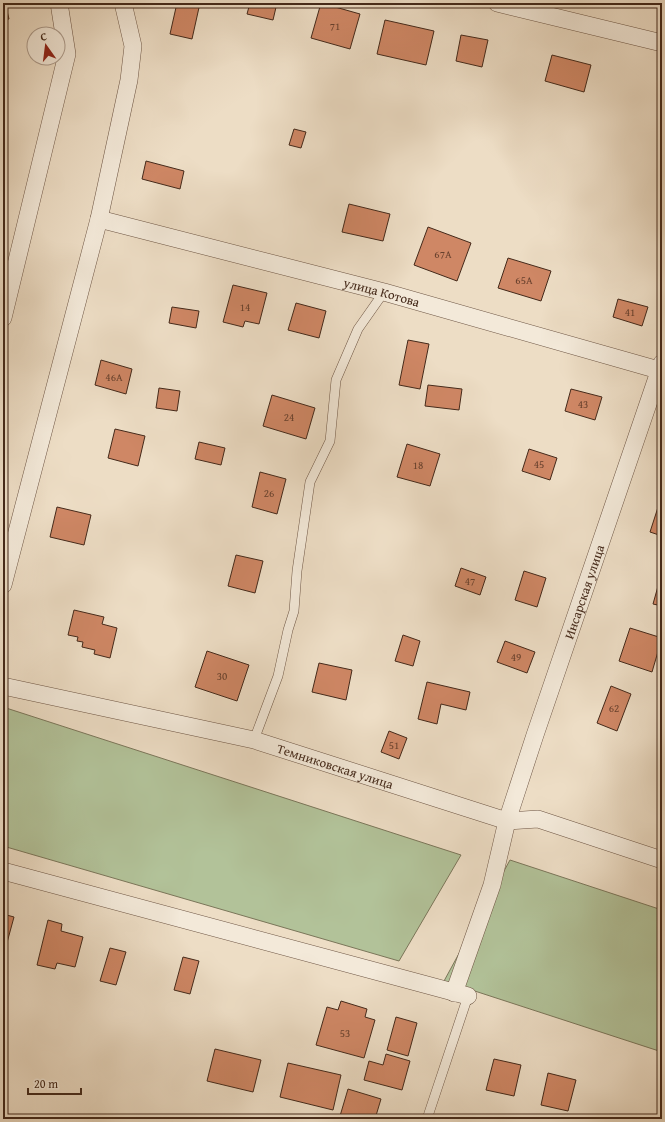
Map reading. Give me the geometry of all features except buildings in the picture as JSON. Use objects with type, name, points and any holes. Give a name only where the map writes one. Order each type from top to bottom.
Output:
[{"type":"street","points":[[3,318],[67,54],[59,3]]},
{"type":"street","points":[[3,585],[99,219],[130,74],[133,46],[123,3]]},
{"type":"street","points":[[497,3],[662,43]]},
{"type":"street","name":"улица Котова","points":[[99,219],[384,292],[661,368]]},
{"type":"street","name":"Инсарская улица","points":[[461,994],[492,885],[507,821],[661,368]]},
{"type":"street","name":"Темниковская улица","points":[[3,686],[254,740],[507,821],[538,819],[662,860]]},
{"type":"street","points":[[3,870],[461,994]]},
{"type":"lane","points":[[254,740],[278,676],[288,630],[294,611],[297,571],[310,482],[330,441],[336,380],[358,329],[384,292]]},
{"type":"lane","points":[[427,1119],[461,994]]},
{"type":"green space","points":[[3,707],[461,855],[399,961],[3,846]]},
{"type":"green space","points":[[510,860],[662,910],[662,1052],[444,981]]}]
